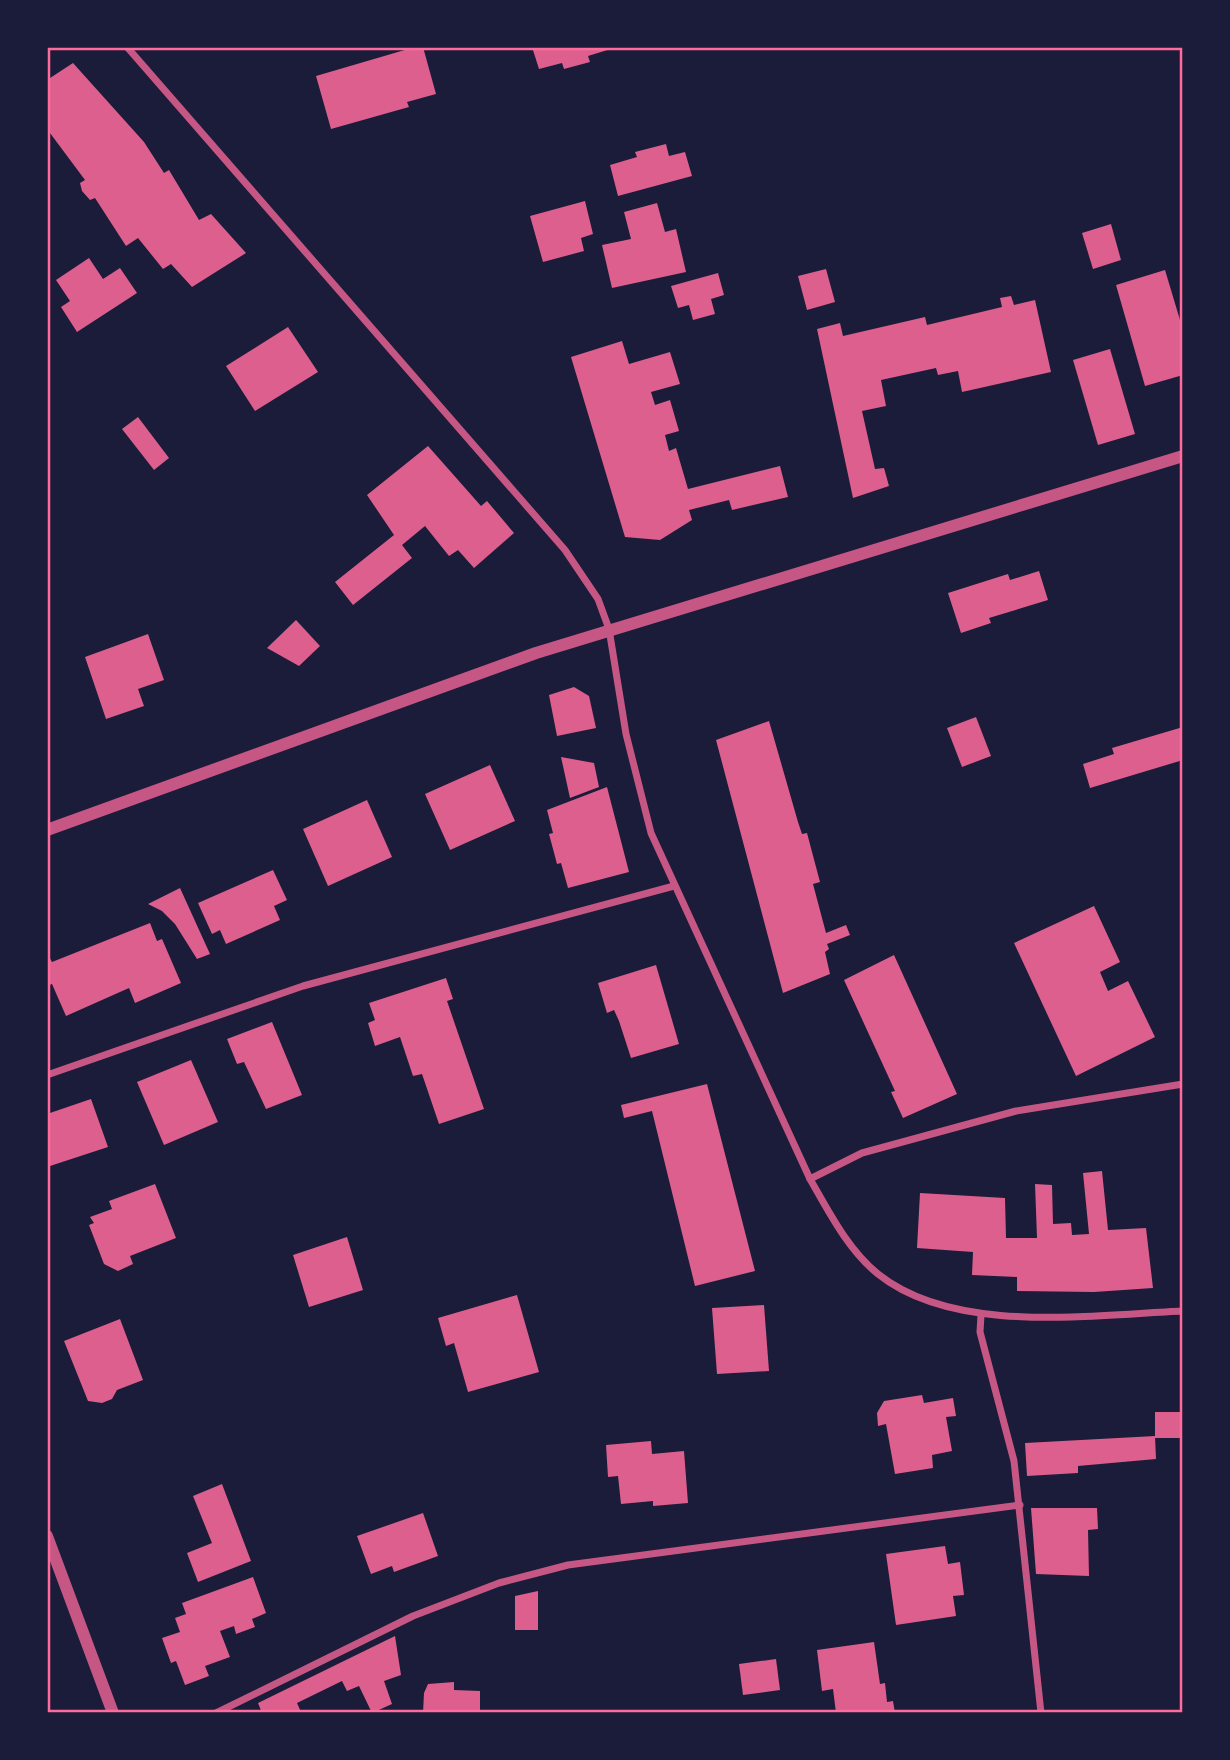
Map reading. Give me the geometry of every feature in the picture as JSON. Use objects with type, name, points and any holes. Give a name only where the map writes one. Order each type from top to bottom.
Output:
[{"type":"street","points":[[127,47],[565,550],[598,599],[609,629],[626,734],[643,810],[674,886],[810,1179],[837,1226],[878,1275],[921,1298],[981,1315],[1038,1318],[1183,1311]]},
{"type":"street","points":[[47,830],[497,666],[609,629],[1183,456]]},
{"type":"street","points":[[47,1075],[303,986],[674,886]]},
{"type":"street","points":[[810,1179],[862,1153],[1016,1111],[1183,1084]]},
{"type":"street","points":[[981,1315],[980,1332],[1014,1461],[1041,1713]]},
{"type":"street","points":[[216,1713],[412,1616],[499,1584],[556,1568],[1020,1505]]},
{"type":"street","points":[[47,1536],[113,1713]]},
{"type":"building","points":[[423,47],[436,94],[407,102],[409,107],[331,129],[316,76]]},
{"type":"building","points":[[532,47],[614,48],[588,56],[590,62],[564,69],[562,63],[539,69]]},
{"type":"building","points":[[73,63],[144,142],[164,173],[169,170],[199,220],[211,214],[246,253],[192,287],[171,264],[163,269],[138,238],[126,246],[95,198],[90,200],[82,191],[80,183],[85,180],[47,129],[47,80]]},
{"type":"building","points":[[666,144],[669,156],[685,152],[692,176],[618,196],[610,165],[637,157],[635,152]]},
{"type":"building","points":[[585,201],[593,234],[581,238],[584,251],[543,262],[530,216]]},
{"type":"building","points":[[657,203],[665,232],[676,229],[686,272],[612,288],[602,245],[631,239],[624,212]]},
{"type":"building","points":[[1111,224],[1121,260],[1093,269],[1082,233]]},
{"type":"building","points":[[89,258],[103,279],[120,268],[137,293],[77,332],[61,307],[70,301],[56,280]]},
{"type":"building","points":[[826,269],[835,302],[807,310],[798,276]]},
{"type":"building","points":[[1165,270],[1183,330],[1183,375],[1145,386],[1116,285]]},
{"type":"building","points":[[718,273],[724,295],[711,299],[715,314],[693,320],[689,305],[678,308],[671,286]]},
{"type":"building","points":[[1011,296],[1014,305],[1035,300],[1051,372],[962,392],[958,371],[938,375],[936,368],[881,380],[886,406],[862,411],[875,469],[884,468],[889,486],[853,498],[817,329],[840,323],[843,336],[925,317],[927,325],[1002,307],[1000,298]]},
{"type":"building","points":[[288,327],[318,372],[255,411],[226,366]]},
{"type":"building","points":[[622,341],[629,364],[670,352],[680,384],[651,392],[655,405],[670,400],[679,431],[665,435],[669,451],[676,448],[688,489],[780,466],[788,497],[732,510],[729,500],[689,510],[692,520],[660,540],[625,537],[571,357]]},
{"type":"building","points":[[1110,349],[1135,434],[1098,445],[1073,360]]},
{"type":"building","points":[[138,417],[169,458],[154,470],[122,429]]},
{"type":"building","points":[[428,446],[481,506],[487,501],[514,533],[474,568],[458,550],[449,556],[425,526],[402,545],[412,558],[353,605],[335,582],[394,535],[367,495]]},
{"type":"building","points":[[1039,571],[1048,600],[989,618],[991,623],[961,633],[948,593],[1008,574],[1010,580]]},
{"type":"building","points":[[296,620],[320,646],[299,666],[267,648]]},
{"type":"building","points":[[148,634],[164,680],[138,689],[144,706],[106,719],[85,657]]},
{"type":"building","points":[[574,687],[589,696],[596,728],[557,736],[549,695]]},
{"type":"building","points":[[976,717],[991,756],[962,767],[947,728]]},
{"type":"building","points":[[769,721],[802,834],[807,833],[820,882],[813,884],[826,933],[846,925],[850,935],[827,944],[829,949],[825,952],[830,974],[783,993],[716,740]]},
{"type":"building","points":[[1183,727],[1183,760],[1090,788],[1083,764],[1114,754],[1112,748]]},
{"type":"building","points":[[561,757],[594,763],[599,787],[570,798]]},
{"type":"building","points":[[490,765],[515,821],[450,850],[425,794]]},
{"type":"building","points":[[607,787],[629,872],[568,888],[561,863],[557,864],[549,834],[553,833],[547,810]]},
{"type":"building","points":[[367,800],[392,857],[328,886],[303,829]]},
{"type":"building","points":[[273,870],[287,900],[274,906],[280,920],[226,944],[220,930],[212,934],[198,903]]},
{"type":"building","points":[[180,888],[210,954],[197,959],[175,924],[162,911],[148,904]]},
{"type":"building","points":[[1094,906],[1120,962],[1100,972],[1108,991],[1128,981],[1155,1037],[1076,1076],[1014,943]]},
{"type":"building","points":[[150,923],[157,941],[162,939],[181,983],[135,1003],[129,988],[66,1016],[52,984],[47,986],[47,953],[52,962]]},
{"type":"building","points":[[894,955],[957,1094],[903,1118],[891,1092],[895,1091],[844,980]]},
{"type":"building","points":[[656,965],[679,1044],[631,1058],[619,1021],[614,1010],[607,1013],[598,983]]},
{"type":"building","points":[[446,978],[453,999],[447,1001],[484,1109],[439,1124],[422,1074],[413,1076],[400,1037],[375,1046],[368,1023],[375,1020],[369,1003]]},
{"type":"building","points":[[272,1022],[302,1095],[266,1109],[244,1062],[237,1064],[227,1039]]},
{"type":"building","points":[[191,1060],[218,1122],[164,1145],[137,1082]]},
{"type":"building","points":[[707,1084],[755,1271],[695,1286],[652,1111],[624,1118],[621,1105]]},
{"type":"building","points":[[91,1099],[108,1147],[50,1166],[47,1156],[47,1114]]},
{"type":"building","points":[[1102,1171],[1108,1230],[1146,1228],[1153,1288],[1094,1292],[1017,1291],[1017,1277],[972,1275],[973,1252],[917,1248],[920,1193],[1005,1198],[1006,1238],[1037,1238],[1035,1184],[1052,1185],[1053,1224],[1071,1223],[1072,1235],[1089,1234],[1083,1173]]},
{"type":"building","points":[[155,1184],[176,1238],[130,1256],[133,1264],[118,1271],[104,1264],[89,1225],[94,1223],[90,1217],[112,1209],[109,1201]]},
{"type":"building","points":[[347,1237],[363,1290],[309,1307],[293,1255]]},
{"type":"building","points":[[517,1295],[539,1372],[468,1392],[454,1343],[446,1346],[438,1318]]},
{"type":"building","points":[[764,1305],[769,1371],[717,1374],[712,1308]]},
{"type":"building","points":[[120,1319],[143,1380],[117,1390],[112,1399],[102,1403],[88,1401],[64,1341]]},
{"type":"building","points":[[922,1395],[924,1403],[953,1398],[956,1416],[946,1417],[952,1451],[932,1455],[933,1468],[895,1474],[886,1424],[878,1426],[877,1413],[884,1401]]},
{"type":"building","points":[[1155,1412],[1183,1412],[1183,1438],[1155,1438]]},
{"type":"building","points":[[1155,1436],[1156,1459],[1078,1466],[1078,1473],[1027,1476],[1025,1443]]},
{"type":"building","points":[[651,1441],[652,1454],[684,1451],[688,1503],[653,1506],[653,1501],[621,1504],[618,1476],[608,1477],[606,1445]]},
{"type":"building","points":[[222,1484],[251,1561],[198,1582],[187,1553],[212,1543],[193,1496]]},
{"type":"building","points":[[1031,1508],[1097,1508],[1098,1529],[1088,1530],[1089,1576],[1036,1574]]},
{"type":"building","points":[[423,1513],[438,1556],[394,1572],[392,1566],[371,1574],[357,1536]]},
{"type":"building","points":[[945,1546],[948,1564],[960,1562],[964,1595],[953,1596],[956,1616],[896,1625],[886,1554]]},
{"type":"building","points":[[253,1577],[266,1613],[252,1619],[255,1627],[236,1634],[234,1626],[220,1631],[230,1657],[205,1666],[209,1676],[185,1685],[176,1661],[171,1663],[162,1638],[180,1632],[175,1618],[186,1614],[182,1603]]},
{"type":"building","points":[[538,1591],[538,1630],[515,1630],[515,1596]]},
{"type":"building","points":[[395,1636],[401,1675],[384,1681],[392,1704],[372,1713],[359,1686],[347,1691],[342,1681],[297,1703],[301,1712],[262,1713],[258,1703]]},
{"type":"building","points":[[874,1642],[880,1684],[885,1683],[887,1702],[893,1701],[895,1713],[836,1713],[833,1689],[822,1691],[817,1650]]},
{"type":"building","points":[[776,1659],[780,1690],[743,1695],[739,1664]]},
{"type":"building","points":[[454,1682],[454,1690],[480,1691],[480,1713],[423,1713],[424,1693],[428,1684]]}]
